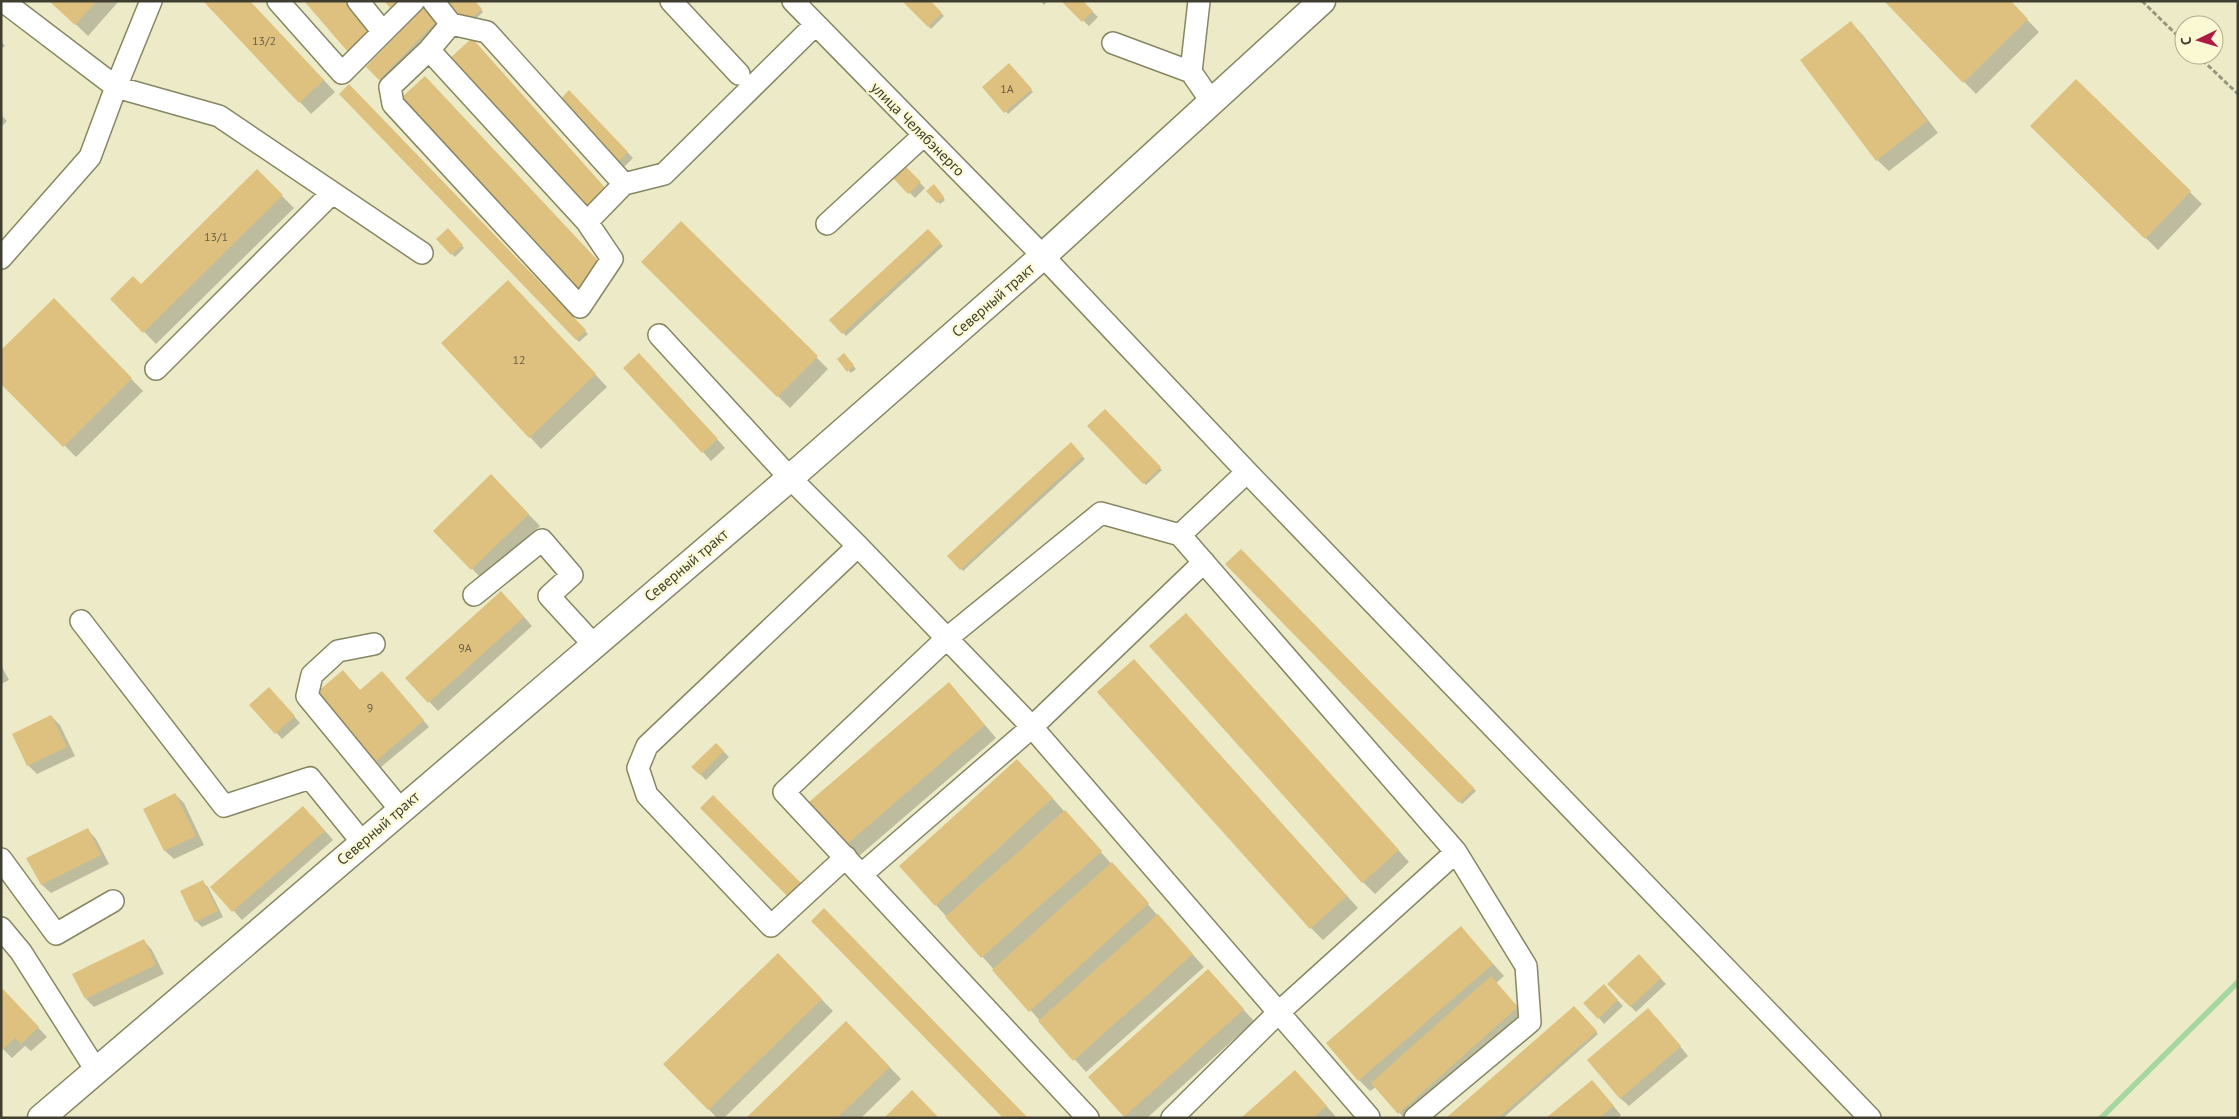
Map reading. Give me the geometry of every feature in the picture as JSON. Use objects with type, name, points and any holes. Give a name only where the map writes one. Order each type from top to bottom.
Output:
[{"type":"main road","name":"Северный тракт","points":[[40,1118],[593,644],[790,478],[1043,256],[1322,1]]},
{"type":"street","points":[[1,258],[90,156],[151,1]]},
{"type":"street","points":[[278,1],[342,73],[414,1]]},
{"type":"street","points":[[358,1],[384,32]]},
{"type":"street","points":[[433,1],[451,24],[487,32],[624,184]]},
{"type":"street","points":[[671,1],[739,74]]},
{"type":"street","name":"улица Челябэнерго","points":[[793,1],[1043,256],[1247,472],[1870,1118]]},
{"type":"street","points":[[1190,72],[1199,1]]},
{"type":"street","points":[[13,4],[116,87],[219,116],[422,254]]},
{"type":"street","points":[[429,50],[587,222],[612,259],[580,307],[393,104],[390,87],[429,50],[451,24]]},
{"type":"street","points":[[587,222],[624,184],[664,174],[815,24]]},
{"type":"street","points":[[1113,43],[1190,72],[1211,101]]},
{"type":"street","points":[[827,224],[924,136]]},
{"type":"street","points":[[156,369],[332,193]]},
{"type":"street","points":[[659,335],[790,478],[1032,727],[1369,1117]]},
{"type":"street","points":[[1180,535],[1247,472]]},
{"type":"street","points":[[1088,1118],[784,792],[946,638],[1101,513],[1180,535],[1456,852],[1526,966],[1530,1022],[1415,1118]]},
{"type":"street","points":[[474,595],[542,540],[572,576],[549,596],[593,644]]},
{"type":"street","points":[[846,857],[771,926],[647,795],[638,768],[647,746],[858,546]]},
{"type":"street","points":[[862,874],[1032,727],[1204,562]]},
{"type":"street","points":[[81,621],[224,806],[310,778],[362,842]]},
{"type":"street","points":[[374,644],[338,651],[312,675],[307,696],[400,809]]},
{"type":"street","points":[[1172,1118],[1278,1013],[1456,852]]},
{"type":"street","points":[[1,859],[56,934],[113,901]]},
{"type":"street","points":[[1,928],[22,952],[96,1070]]},
{"type":"path","points":[[2142,1],[2174,32]]},
{"type":"path","points":[[2208,65],[2238,94]]},
{"type":"building","points":[[49,1],[97,1],[75,25]]},
{"type":"building","points":[[203,1],[250,1],[324,80],[299,103]]},
{"type":"building","points":[[304,1],[348,1],[379,37],[354,59]]},
{"type":"building","points":[[384,1],[404,1],[393,11]]},
{"type":"building","points":[[447,1],[475,1],[482,9],[467,23]]},
{"type":"building","points":[[902,1],[931,1],[942,13],[928,27]]},
{"type":"building","points":[[1061,1],[1083,1],[1093,11],[1082,22]]},
{"type":"building","points":[[1884,1],[2011,1],[2028,19],[1963,83]]},
{"type":"building","points":[[428,3],[442,16],[379,80],[366,67]]},
{"type":"building","points":[[1851,21],[1927,121],[1876,161],[1800,60]]},
{"type":"building","points":[[472,38],[608,191],[585,212],[448,60]]},
{"type":"building","points":[[1009,63],[1032,89],[1004,113],[982,87]]},
{"type":"building","points":[[425,76],[604,267],[580,290],[401,98]]},
{"type":"building","points":[[2076,79],[2191,191],[2145,239],[2030,126]]},
{"type":"building","points":[[349,84],[586,330],[576,340],[339,94]]},
{"type":"building","points":[[569,90],[628,152],[616,164],[557,103]]},
{"type":"building","points":[[904,165],[921,182],[908,194],[892,177]]},
{"type":"building","points":[[257,169],[283,195],[143,333],[110,299],[133,276],[141,284]]},
{"type":"building","points":[[934,184],[944,197],[937,203],[926,191]]},
{"type":"building","points":[[681,221],[818,356],[777,397],[641,262]]},
{"type":"building","points":[[448,228],[463,245],[451,255],[436,239]]},
{"type":"building","points":[[928,229],[941,243],[842,334],[829,320]]},
{"type":"building","points":[[508,280],[596,374],[529,438],[441,343]]},
{"type":"building","points":[[54,298],[132,378],[63,447],[1,384],[1,350]]},
{"type":"building","points":[[639,353],[718,439],[702,453],[623,368]]},
{"type":"building","points":[[844,353],[854,365],[847,372],[837,359]]},
{"type":"building","points":[[1105,409],[1161,467],[1143,484],[1087,426]]},
{"type":"building","points":[[1071,442],[1083,456],[960,570],[947,556]]},
{"type":"building","points":[[491,474],[529,514],[471,570],[433,531]]},
{"type":"building","points":[[1241,549],[1474,788],[1459,803],[1225,564]]},
{"type":"building","points":[[501,591],[524,617],[428,703],[405,678]]},
{"type":"building","points":[[1186,613],[1399,850],[1362,883],[1149,646]]},
{"type":"building","points":[[1134,659],[1347,896],[1310,929],[1097,692]]},
{"type":"building","points":[[343,670],[360,690],[382,671],[424,720],[375,762],[316,693]]},
{"type":"building","points":[[949,682],[985,725],[846,845],[809,802]]},
{"type":"building","points":[[269,687],[295,716],[275,734],[249,705]]},
{"type":"building","points":[[51,715],[67,747],[27,766],[12,734]]},
{"type":"building","points":[[716,743],[724,751],[700,775],[691,767]]},
{"type":"building","points":[[1017,759],[1053,798],[935,906],[899,866]]},
{"type":"building","points":[[175,793],[196,836],[164,851],[143,809]]},
{"type":"building","points":[[713,795],[804,886],[791,900],[700,808]]},
{"type":"building","points":[[303,806],[325,831],[232,912],[210,887]]},
{"type":"building","points":[[1065,810],[1102,851],[981,958],[945,917]]},
{"type":"building","points":[[88,828],[101,855],[41,885],[26,858]]},
{"type":"building","points":[[1112,862],[1149,903],[1029,1012],[992,970]]},
{"type":"building","points":[[203,880],[218,911],[195,922],[180,891]]},
{"type":"building","points":[[824,908],[1028,1118],[1003,1118],[811,921]]},
{"type":"building","points":[[1158,914],[1193,954],[1073,1061],[1038,1021]]},
{"type":"building","points":[[1461,926],[1493,964],[1358,1081],[1326,1043]]},
{"type":"building","points":[[144,939],[156,965],[85,999],[72,974]]},
{"type":"building","points":[[778,953],[822,999],[708,1110],[663,1064]]},
{"type":"building","points":[[1639,954],[1661,978],[1630,1007],[1607,984]]},
{"type":"building","points":[[1208,969],[1244,1009],[1124,1117],[1088,1077]]},
{"type":"building","points":[[1491,976],[1518,1007],[1398,1114],[1371,1083]]},
{"type":"building","points":[[1604,984],[1618,1000],[1598,1019],[1583,1003]]},
{"type":"building","points":[[1,987],[39,1027],[21,1044],[15,1038],[2,1050]]},
{"type":"building","points":[[1574,1006],[1597,1031],[1498,1118],[1446,1118]]},
{"type":"building","points":[[1648,1008],[1681,1046],[1620,1099],[1587,1060]]},
{"type":"building","points":[[846,1021],[890,1067],[837,1118],[746,1118]]},
{"type":"building","points":[[1295,1070],[1327,1106],[1313,1118],[1241,1118]]},
{"type":"building","points":[[1592,1080],[1614,1106],[1599,1118],[1546,1118]]},
{"type":"building","points":[[912,1090],[939,1118],[884,1118]]},
{"type":"waterway","points":[[2101,1118],[2238,982]]}]
